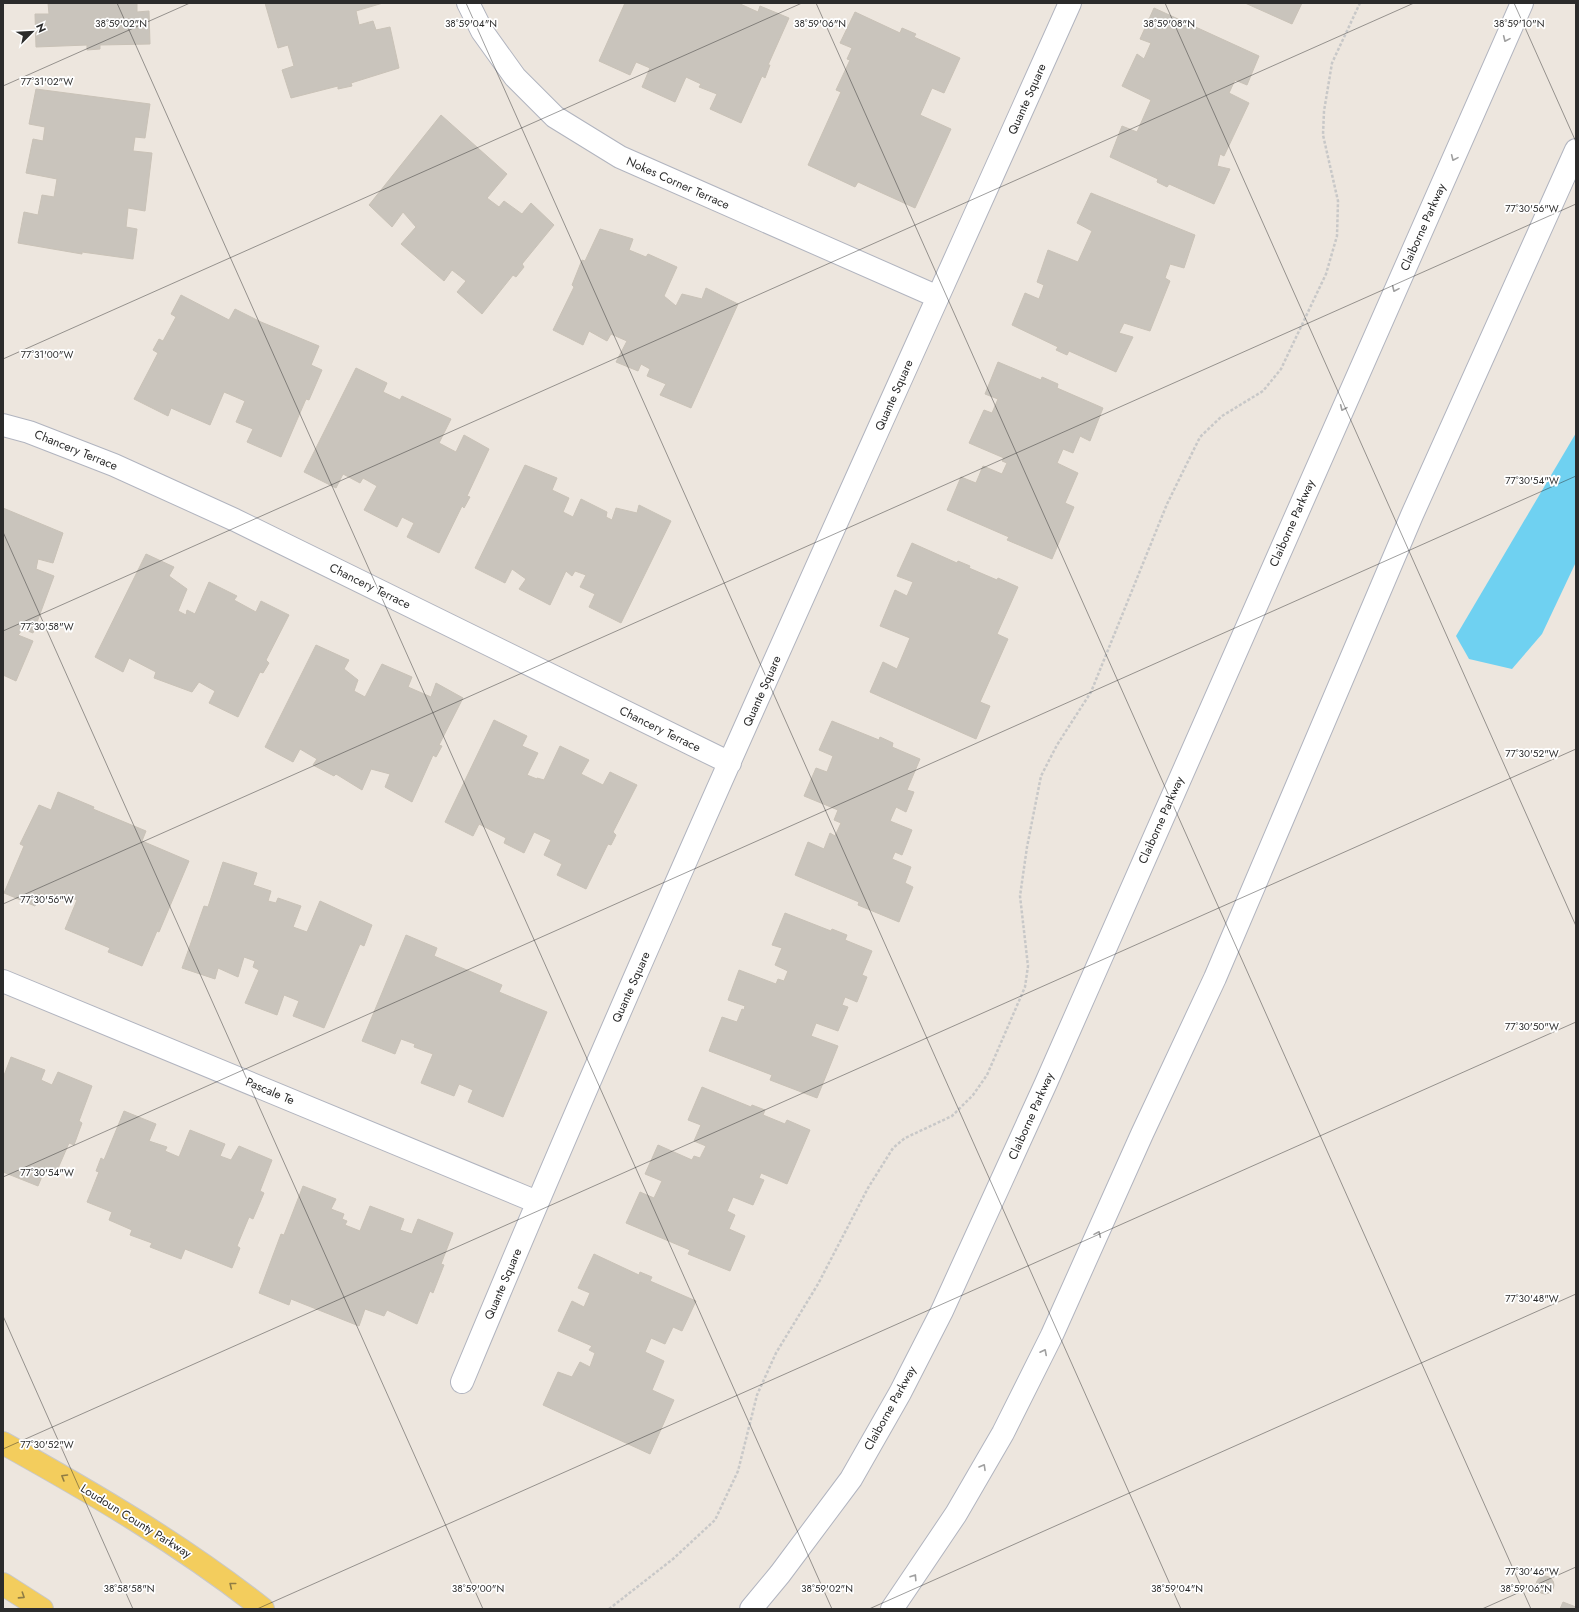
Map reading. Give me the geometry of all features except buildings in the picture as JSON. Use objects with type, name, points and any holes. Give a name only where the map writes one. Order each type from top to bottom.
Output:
[{"type":"main road","name":"Loudoun County Parkway","points":[[3,1443],[140,1522],[224,1578],[263,1609]]},
{"type":"main road","points":[[3,1584],[42,1609]]},
{"type":"street","name":"Nokes Corner Terrace","points":[[468,3],[482,31],[515,77],[555,117],[620,157],[938,297]]},
{"type":"street","name":"Quante Square","points":[[462,1382],[537,1202],[730,763],[1070,3]]},
{"type":"street","name":"Claiborne Parkway","points":[[751,1609],[780,1574],[851,1478],[900,1393],[942,1311],[1046,1083],[1522,3]]},
{"type":"street","points":[[892,1609],[956,1514],[1003,1433],[1052,1335],[1142,1134],[1215,978],[1412,515],[1576,150]]},
{"type":"street","name":"Chancery Terrace","points":[[3,425],[29,432],[114,465],[228,517],[730,763]]},
{"type":"street","name":"Pascale Te","points":[[3,981],[537,1202]]},
{"type":"path","points":[[610,1609],[673,1559],[715,1520],[738,1471],[757,1395],[776,1353],[818,1284],[868,1188],[893,1148],[905,1138],[952,1116],[972,1096],[987,1075],[1025,987],[1028,966],[1020,896],[1027,847],[1041,776],[1057,745],[1091,692],[1167,504],[1200,437],[1222,416],[1263,391],[1281,369],[1326,274],[1337,236],[1338,201],[1324,135],[1324,111],[1332,63],[1360,3]]},
{"type":"water","points":[[1576,433],[1576,562],[1542,634],[1512,669],[1469,659],[1456,636]]}]
